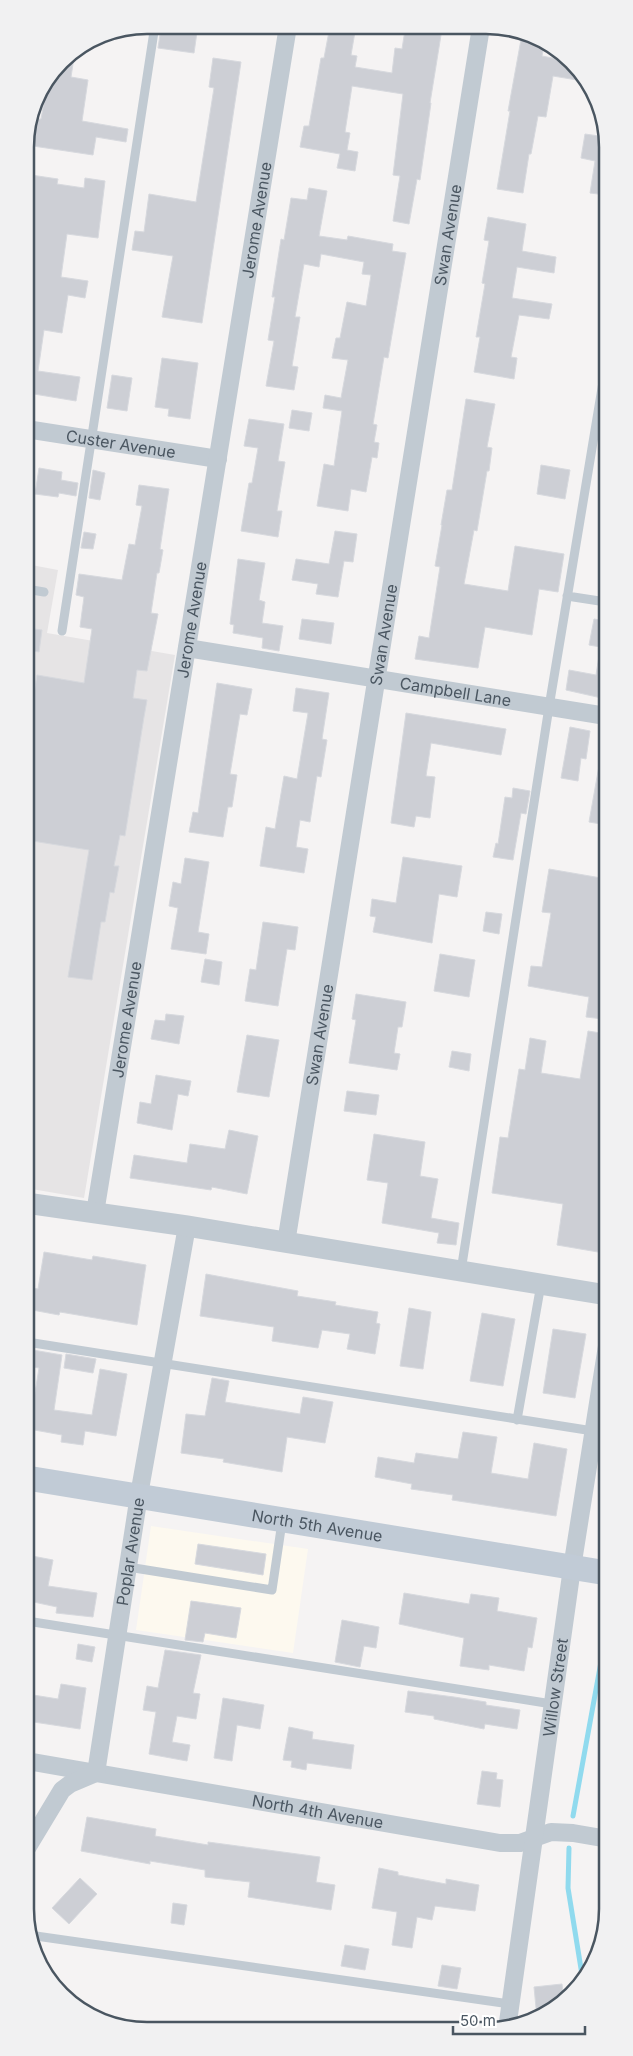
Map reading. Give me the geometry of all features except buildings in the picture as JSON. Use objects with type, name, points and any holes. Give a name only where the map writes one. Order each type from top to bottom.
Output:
[{"type":"main road","name":"North 5th Avenue","points":[[34,1479],[599,1572]]},
{"type":"street","name":"Jerome Avenue","points":[[95,1213],[287,34]]},
{"type":"street","name":"Swan Avenue","points":[[286,1243],[480,34]]},
{"type":"street","name":"Custer Avenue","points":[[34,430],[218,459]]},
{"type":"street","name":"Campbell Lane","points":[[187,648],[599,715]]},
{"type":"street","points":[[34,1203],[187,1226],[599,1293]]},
{"type":"street","name":"Poplar Avenue","points":[[96,1772],[139,1495],[187,1226]]},
{"type":"street","name":"Willow Street","points":[[508,2020],[552,1704],[599,1395]]},
{"type":"street","name":"North 4th Avenue","points":[[34,1762],[500,1843],[520,1843],[552,1832],[599,1837]]},
{"type":"street","points":[[34,1836],[62,1790],[70,1784],[96,1772]]},
{"type":"lane","points":[[62,631],[154,34]]},
{"type":"lane","points":[[461,1271],[549,707],[599,406]]},
{"type":"lane","points":[[34,590],[44,592]]},
{"type":"lane","points":[[567,596],[599,601]]},
{"type":"lane","points":[[517,1420],[540,1284]]},
{"type":"lane","points":[[34,1343],[593,1432]]},
{"type":"lane","points":[[128,1567],[272,1590],[283,1519]]},
{"type":"lane","points":[[34,1622],[552,1704]]},
{"type":"lane","points":[[37,1936],[510,2004]]},
{"type":"shaded area","points":[[34,566],[58,570],[47,633],[175,655],[84,1198],[34,1189]]},
{"type":"shaded area","points":[[151,1526],[308,1549],[293,1653],[136,1630]]},
{"type":"waterway","points":[[573,1816],[599,1673]]},
{"type":"waterway","points":[[569,1848],[568,1888],[581,1970]]}]
